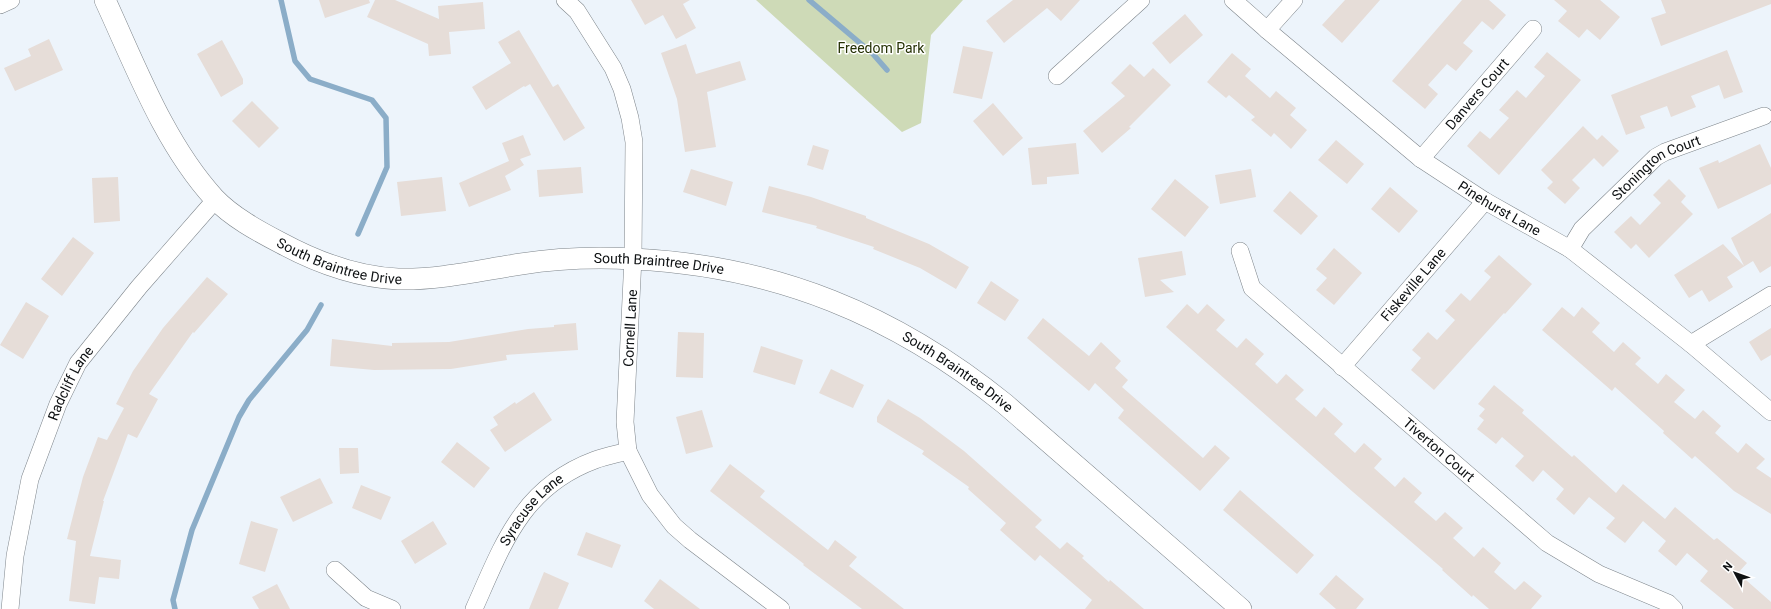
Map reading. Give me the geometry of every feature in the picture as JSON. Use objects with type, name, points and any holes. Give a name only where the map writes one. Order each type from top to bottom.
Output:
[{"type":"street","points":[[0,5],[11,0]]},
{"type":"street","name":"South Braintree Drive","points":[[105,0],[153,104],[181,157],[216,199],[245,222],[295,251],[322,264],[374,276],[421,279],[551,260],[583,258],[633,258],[725,269],[772,280],[814,294],[840,304],[905,334],[965,373],[1005,404],[1241,609]]},
{"type":"street","name":"Cornell Lane","points":[[565,0],[577,11],[613,68],[622,88],[630,118],[634,142],[633,258],[625,422],[628,451],[650,495],[674,526],[690,540],[781,609]]},
{"type":"street","points":[[1057,76],[1141,0]]},
{"type":"street","name":"Pinehurst Lane","points":[[1233,0],[1421,159],[1485,201],[1570,250],[1691,344],[1771,412]]},
{"type":"street","points":[[1267,30],[1294,0]]},
{"type":"street","name":"Danvers Court","points":[[1421,159],[1533,28]]},
{"type":"street","name":"Stonington Court","points":[[1570,250],[1582,229],[1656,157],[1664,152],[1764,116]]},
{"type":"street","name":"Radcliff Lane","points":[[10,609],[15,556],[30,479],[58,404],[78,363],[139,287],[216,199]]},
{"type":"street","name":"Fiskeville Lane","points":[[1342,367],[1485,201]]},
{"type":"street","name":"Tiverton Court","points":[[1240,251],[1252,288],[1547,543],[1599,574],[1668,603],[1674,609]]},
{"type":"street","points":[[1691,344],[1771,295]]},
{"type":"street","name":"Syracuse Lane","points":[[474,609],[504,542],[522,512],[534,498],[549,486],[580,466],[596,459],[628,451]]},
{"type":"street","points":[[334,570],[366,598],[392,609]]},
{"type":"green space","name":"Freedom Park","points":[[756,0],[963,0],[931,35],[921,123],[902,132]]},
{"type":"building","points":[[319,0],[369,0],[370,3],[325,18]]},
{"type":"building","points":[[375,0],[395,0],[439,19],[438,6],[483,2],[485,29],[449,32],[451,54],[429,56],[428,44],[367,17]]},
{"type":"building","points":[[631,0],[690,0],[683,4],[696,28],[676,39],[663,15],[645,25]]},
{"type":"building","points":[[1013,0],[1080,0],[1061,21],[1047,8],[1004,43],[986,21]]},
{"type":"building","points":[[1345,0],[1380,0],[1342,43],[1322,25]]},
{"type":"building","points":[[1462,0],[1489,0],[1506,15],[1493,30],[1482,21],[1463,43],[1473,51],[1456,71],[1447,64],[1428,85],[1438,94],[1425,109],[1392,81]]},
{"type":"building","points":[[1554,0],[1600,0],[1620,17],[1600,40],[1587,29],[1579,38],[1558,21],[1567,11]]},
{"type":"building","points":[[1661,0],[1771,0],[1771,4],[1661,46],[1651,18],[1666,13]]},
{"type":"building","points":[[1185,14],[1203,35],[1170,64],[1152,43]]},
{"type":"building","points":[[519,30],[553,87],[558,84],[585,128],[564,141],[530,84],[525,87],[524,86],[486,110],[472,87],[511,63],[498,42]]},
{"type":"building","points":[[49,39],[63,70],[15,91],[4,68],[31,56],[28,49]]},
{"type":"building","points":[[222,40],[243,79],[243,84],[221,97],[197,54]]},
{"type":"building","points":[[686,44],[696,74],[740,61],[746,80],[707,92],[716,147],[685,152],[677,99],[661,53]]},
{"type":"building","points":[[963,46],[993,52],[982,99],[953,93]]},
{"type":"building","points":[[1727,50],[1743,92],[1724,99],[1719,85],[1691,96],[1696,107],[1671,117],[1667,106],[1640,116],[1645,128],[1626,135],[1611,95]]},
{"type":"building","points":[[1547,52],[1581,80],[1499,175],[1467,146],[1480,131],[1490,139],[1509,118],[1499,110],[1517,90],[1526,98],[1545,76],[1534,67]]},
{"type":"building","points":[[1232,53],[1251,69],[1245,76],[1270,98],[1276,91],[1296,108],[1290,115],[1307,130],[1291,149],[1274,133],[1271,137],[1251,120],[1255,117],[1229,95],[1226,98],[1207,82]]},
{"type":"building","points":[[1130,64],[1144,77],[1153,68],[1171,85],[1129,127],[1131,128],[1102,153],[1083,131],[1125,96],[1111,83]]},
{"type":"building","points":[[252,101],[279,128],[259,148],[232,121]]},
{"type":"building","points":[[993,103],[1023,138],[1003,156],[973,121]]},
{"type":"building","points":[[1583,126],[1597,140],[1602,135],[1619,151],[1603,167],[1594,158],[1572,180],[1580,188],[1565,204],[1547,188],[1553,182],[1541,170]]},
{"type":"building","points":[[523,135],[531,155],[520,159],[524,165],[505,176],[511,190],[469,207],[459,183],[509,161],[502,143]]},
{"type":"building","points":[[1336,140],[1364,164],[1347,184],[1318,160]]},
{"type":"building","points":[[1076,143],[1079,174],[1047,177],[1047,184],[1032,185],[1028,148]]},
{"type":"building","points":[[1760,144],[1771,168],[1771,184],[1718,209],[1699,168],[1718,160],[1719,163]]},
{"type":"building","points":[[813,145],[829,150],[823,170],[807,165]]},
{"type":"building","points":[[581,167],[583,193],[539,197],[537,170]]},
{"type":"building","points":[[691,169],[733,182],[726,206],[683,192]]},
{"type":"building","points":[[1251,169],[1256,197],[1220,204],[1215,175]]},
{"type":"building","points":[[118,177],[120,221],[94,223],[92,178]]},
{"type":"building","points":[[442,177],[446,211],[401,216],[397,182]]},
{"type":"building","points":[[1175,179],[1209,207],[1185,237],[1151,209]]},
{"type":"building","points":[[1669,179],[1686,196],[1681,202],[1693,214],[1649,258],[1636,244],[1631,249],[1614,232],[1631,216],[1640,225],[1661,203],[1653,195]]},
{"type":"building","points":[[769,186],[811,197],[866,216],[866,218],[929,244],[969,267],[956,289],[920,268],[873,249],[874,247],[816,228],[817,226],[762,212]]},
{"type":"building","points":[[1390,187],[1418,211],[1399,233],[1371,209]]},
{"type":"building","points":[[1290,191],[1318,216],[1301,235],[1273,211]]},
{"type":"building","points":[[1771,213],[1771,266],[1760,273],[1753,261],[1727,277],[1733,287],[1709,302],[1702,290],[1689,298],[1674,275],[1723,244],[1744,266],[1731,238]]},
{"type":"building","points":[[73,237],[94,253],[62,296],[41,279]]},
{"type":"building","points":[[1334,248],[1362,273],[1334,305],[1316,290],[1327,278],[1316,269]]},
{"type":"building","points":[[1182,251],[1186,275],[1160,280],[1174,292],[1145,297],[1138,258]]},
{"type":"building","points":[[1499,255],[1532,284],[1434,390],[1411,370],[1421,358],[1412,350],[1428,332],[1437,340],[1455,320],[1445,311],[1461,293],[1470,301],[1491,277],[1484,271]]},
{"type":"building","points":[[207,277],[228,294],[194,333],[193,332],[149,394],[158,399],[137,438],[128,434],[103,501],[90,556],[121,560],[119,579],[99,577],[95,604],[69,601],[76,541],[67,539],[83,477],[98,437],[107,440],[124,408],[116,404],[133,371],[163,328]]},
{"type":"building","points":[[991,281],[1019,300],[1005,321],[977,303]]},
{"type":"building","points":[[26,302],[49,316],[23,359],[0,345]]},
{"type":"building","points":[[1187,304],[1198,314],[1207,304],[1225,320],[1216,330],[1237,348],[1246,338],[1264,354],[1255,364],[1277,384],[1286,374],[1304,390],[1295,399],[1316,417],[1324,407],[1343,424],[1334,434],[1355,453],[1364,443],[1382,459],[1374,468],[1395,487],[1404,477],[1422,493],[1414,502],[1436,521],[1445,512],[1463,528],[1453,538],[1474,557],[1483,547],[1501,563],[1494,572],[1515,590],[1524,581],[1542,596],[1531,609],[1489,609],[1473,595],[1472,597],[1442,570],[1443,569],[1353,492],[1166,327]]},
{"type":"building","points":[[1562,307],[1574,317],[1582,307],[1600,323],[1592,332],[1614,352],[1623,342],[1641,358],[1635,364],[1658,384],[1666,374],[1685,390],[1674,402],[1695,419],[1703,410],[1721,426],[1715,433],[1738,453],[1746,443],[1765,459],[1756,468],[1771,478],[1771,514],[1734,491],[1695,456],[1692,459],[1663,433],[1664,431],[1615,387],[1612,391],[1542,330]]},
{"type":"building","points":[[1043,318],[1089,356],[1101,342],[1121,361],[1115,368],[1128,380],[1122,387],[1203,458],[1215,445],[1230,458],[1200,491],[1118,418],[1124,410],[1095,383],[1089,391],[1027,338]]},
{"type":"building","points":[[576,323],[578,350],[506,355],[507,360],[451,369],[374,370],[330,366],[332,339],[392,346],[392,343],[449,342],[528,329],[554,327],[554,325]]},
{"type":"building","points":[[1771,328],[1771,355],[1761,361],[1749,342]]},
{"type":"building","points":[[678,332],[704,333],[703,378],[676,377]]},
{"type":"building","points":[[761,346],[803,360],[795,385],[753,372]]},
{"type":"building","points":[[831,369],[864,385],[853,408],[819,393]]},
{"type":"building","points":[[1494,385],[1524,410],[1522,413],[1572,457],[1574,455],[1616,493],[1623,484],[1665,519],[1675,507],[1714,540],[1717,538],[1747,563],[1738,573],[1771,602],[1771,609],[1734,609],[1700,581],[1708,571],[1687,553],[1676,566],[1658,551],[1666,541],[1643,521],[1625,543],[1606,528],[1615,518],[1589,497],[1574,515],[1556,499],[1564,489],[1543,470],[1533,482],[1515,466],[1524,456],[1502,437],[1496,444],[1477,429],[1484,420],[1479,416],[1485,409],[1478,404]]},
{"type":"building","points":[[534,392],[552,420],[505,452],[490,430],[498,425],[493,417],[515,402],[516,404]]},
{"type":"building","points":[[888,399],[920,418],[964,451],[1042,520],[1035,527],[1060,549],[1067,542],[1084,556],[1082,558],[1109,582],[1110,580],[1144,609],[1085,609],[1092,600],[1040,555],[1035,561],[1000,530],[1006,523],[968,489],[969,487],[922,454],[924,451],[877,422],[877,417]]},
{"type":"building","points":[[702,410],[713,447],[686,454],[676,417]]},
{"type":"building","points":[[457,442],[490,468],[474,488],[441,462]]},
{"type":"building","points":[[339,448],[358,448],[359,473],[340,474]]},
{"type":"building","points":[[730,464],[765,491],[760,497],[828,550],[835,540],[857,557],[849,566],[904,609],[862,609],[803,565],[804,564],[710,491]]},
{"type":"building","points":[[320,478],[333,503],[293,522],[280,497]]},
{"type":"building","points":[[361,485],[391,497],[381,520],[352,508]]},
{"type":"building","points":[[1240,490],[1314,555],[1297,574],[1223,510]]},
{"type":"building","points":[[251,521],[278,529],[265,572],[239,564]]},
{"type":"building","points":[[433,521],[447,544],[415,564],[401,541]]},
{"type":"building","points":[[586,532],[621,545],[612,568],[577,555]]},
{"type":"building","points":[[544,572],[569,583],[558,609],[529,609]]},
{"type":"building","points":[[1336,575],[1364,599],[1356,609],[1336,609],[1319,594]]},
{"type":"building","points":[[660,579],[700,609],[654,609],[644,601]]},
{"type":"building","points":[[277,584],[290,609],[259,609],[252,597]]},
{"type":"waterway","points":[[281,0],[295,61],[310,79],[372,100],[386,118],[387,167],[358,234]]},
{"type":"waterway","points":[[809,0],[873,54],[887,70]]},
{"type":"waterway","points":[[175,609],[173,600],[192,530],[239,417],[249,400],[307,330],[321,305]]}]
